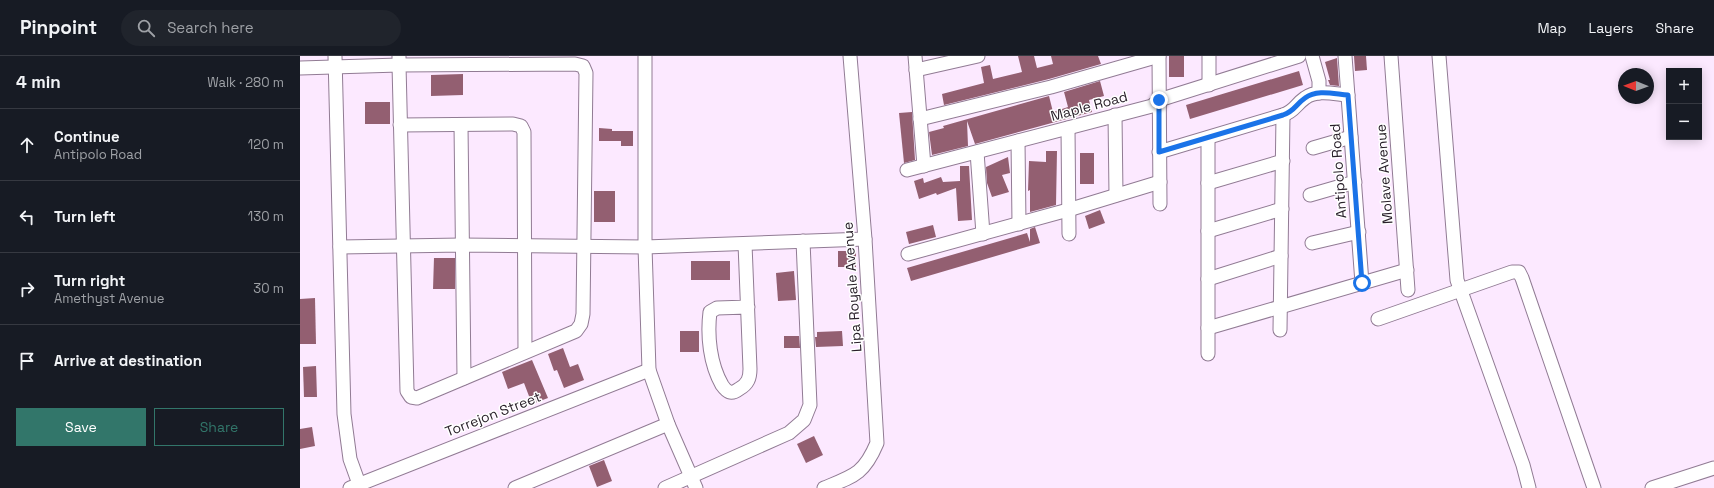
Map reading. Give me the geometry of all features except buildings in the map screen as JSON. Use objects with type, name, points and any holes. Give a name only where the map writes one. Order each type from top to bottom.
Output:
[{"type":"street","points":[[645,56],[644,246],[649,370],[668,424],[694,482]]},
{"type":"street","name":"Lipa Royale Avenue","points":[[824,488],[854,476],[870,460],[877,443],[865,238],[850,56]]},
{"type":"street","points":[[916,56],[924,166]]},
{"type":"street","points":[[916,70],[978,56]]},
{"type":"street","points":[[920,119],[1051,87],[1159,56],[1160,204]]},
{"type":"street","points":[[1209,56],[1209,85]]},
{"type":"street","name":"Maple Road","points":[[907,170],[1152,106],[1159,100],[1299,56]]},
{"type":"street","points":[[1312,56],[1319,81],[1319,93]]},
{"type":"street","name":"Antipolo Road","points":[[1345,56],[1362,283]]},
{"type":"street","name":"Molave Avenue","points":[[1391,56],[1408,290]]},
{"type":"street","points":[[1439,56],[1456,280],[1530,488]]},
{"type":"street","points":[[300,68],[336,61],[399,60],[575,64],[583,66],[586,73],[585,246],[583,314],[581,324],[576,331],[417,398],[411,397],[407,391],[399,60]]},
{"type":"street","points":[[336,61],[345,429],[354,486]]},
{"type":"street","points":[[1159,152],[1292,112],[1305,98],[1319,93],[1348,95]]},
{"type":"street","points":[[1115,115],[1116,195]]},
{"type":"street","points":[[1280,330],[1283,115]]},
{"type":"street","points":[[400,125],[513,124],[521,126],[524,132],[525,352]]},
{"type":"street","points":[[461,125],[461,245],[464,378]]},
{"type":"street","points":[[1068,128],[1069,234]]},
{"type":"street","points":[[1312,148],[1351,137]]},
{"type":"street","points":[[1208,138],[1208,354]]},
{"type":"street","points":[[1018,141],[1018,224]]},
{"type":"street","points":[[977,152],[983,234]]},
{"type":"street","points":[[1208,183],[1282,161]]},
{"type":"street","points":[[908,254],[1068,210],[1160,182]]},
{"type":"street","points":[[1310,195],[1355,182]]},
{"type":"street","points":[[1208,231],[1282,209]]},
{"type":"street","points":[[1312,243],[1359,232]]},
{"type":"street","points":[[340,247],[461,245],[644,246],[745,244],[865,238]]},
{"type":"street","points":[[665,488],[694,482],[789,433],[804,420],[810,405],[803,241]]},
{"type":"street","points":[[745,244],[748,307],[750,378],[746,385],[734,393],[730,393],[726,390],[716,374],[712,362],[709,321],[710,312],[717,308],[748,307]]},
{"type":"street","points":[[1208,279],[1281,256]]},
{"type":"street","points":[[1208,328],[1407,270]]},
{"type":"street","points":[[1378,319],[1512,272],[1519,272],[1594,488]]},
{"type":"street","name":"Torrejon Street","points":[[354,486],[649,370]]},
{"type":"street","points":[[514,488],[668,424]]},
{"type":"street","points":[[1652,488],[1714,468]]},
{"type":"route","points":[[1159,100],[1159,152],[1292,112],[1305,98],[1312,95],[1319,93],[1348,95],[1362,283]]}]
